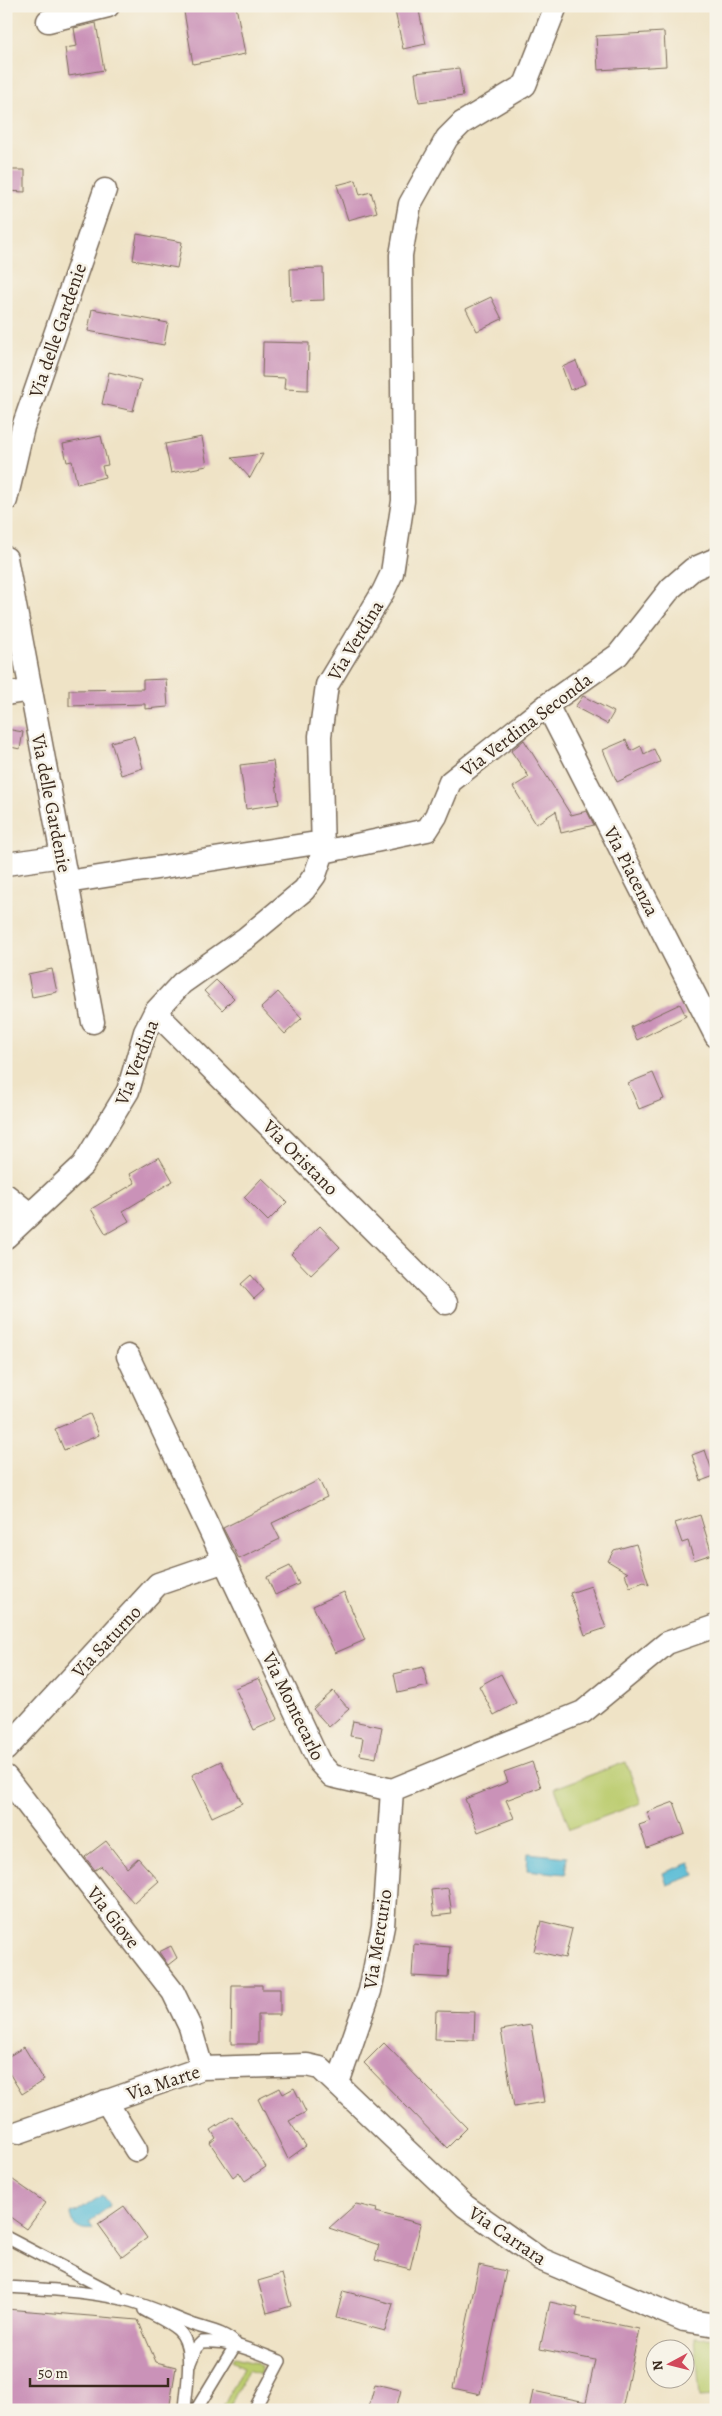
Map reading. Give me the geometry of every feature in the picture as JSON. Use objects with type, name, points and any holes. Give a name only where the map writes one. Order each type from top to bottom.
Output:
[{"type":"street","points":[[48,21],[108,6]]},
{"type":"street","name":"Via Verdina","points":[[6,1237],[83,1165],[128,1091],[145,1032],[155,1012],[182,983],[246,938],[304,890],[315,875],[323,847],[320,736],[328,685],[383,592],[392,573],[403,501],[401,255],[410,204],[447,138],[462,123],[525,85],[556,6]]},
{"type":"street","name":"Via delle Gardenie","points":[[6,500],[24,427],[105,190]]},
{"type":"street","name":"Via delle Gardenie","points":[[6,558],[67,882],[323,847]]},
{"type":"street","name":"Via Verdina Seconda","points":[[323,847],[427,830],[436,816],[450,782],[547,706],[618,655],[670,588],[693,569],[716,559]]},
{"type":"street","points":[[6,694],[31,690]]},
{"type":"street","name":"Via Piacenza","points":[[547,706],[716,1036]]},
{"type":"street","points":[[6,864],[62,856]]},
{"type":"street","points":[[67,882],[93,1022]]},
{"type":"street","name":"Via Oristano","points":[[155,1012],[446,1303]]},
{"type":"street","points":[[6,1195],[30,1214]]},
{"type":"street","name":"Via Montecarlo","points":[[128,1356],[319,1762],[332,1776],[392,1790]]},
{"type":"street","name":"Via Saturno","points":[[6,1750],[158,1584],[225,1562]]},
{"type":"street","points":[[392,1790],[583,1712],[667,1642],[716,1626]]},
{"type":"street","name":"Via Giove","points":[[6,1777],[173,1992],[190,2027],[202,2068]]},
{"type":"street","name":"Via Mercurio","points":[[338,2083],[370,1991],[383,1926],[392,1790]]},
{"type":"street","name":"Via Marte","points":[[19,2132],[202,2068],[307,2065],[320,2068],[338,2083]]},
{"type":"street","name":"Via Carrara","points":[[338,2083],[466,2206],[540,2259],[684,2320],[716,2325]]},
{"type":"street","points":[[106,2101],[136,2150]]},
{"type":"lane","points":[[6,2237],[178,2330],[187,2340],[189,2364],[185,2410]]},
{"type":"lane","points":[[6,2287],[59,2290],[123,2299],[167,2313],[192,2325],[229,2337],[236,2344]]},
{"type":"lane","points":[[189,2364],[196,2348],[202,2342],[236,2344],[280,2361],[254,2410]]},
{"type":"lane","points":[[196,2410],[236,2344]]},
{"type":"green space","points":[[626,1762],[641,1803],[570,1829],[555,1788]]},
{"type":"green space","points":[[695,2337],[716,2339],[716,2396],[700,2397]]},
{"type":"green space","points":[[234,2358],[256,2363],[261,2367],[260,2375],[248,2370],[228,2410],[221,2410],[243,2367],[232,2361]]},
{"type":"water","points":[[528,1853],[567,1857],[565,1874],[527,1870]]},
{"type":"water","points":[[690,1863],[695,1875],[667,1885],[663,1873]]},
{"type":"water","points":[[102,2195],[110,2206],[89,2222],[93,2229],[81,2229],[75,2225],[70,2215],[72,2212],[76,2213]]},
{"type":"building","points":[[183,6],[236,6],[245,54],[193,64]]},
{"type":"building","points":[[394,6],[418,6],[426,44],[403,49]]},
{"type":"building","points":[[96,23],[104,70],[69,76],[65,48],[77,46],[74,28]]},
{"type":"building","points":[[664,32],[666,66],[598,70],[596,36]]},
{"type":"building","points":[[459,68],[463,96],[419,102],[415,73]]},
{"type":"building","points":[[6,170],[25,170],[25,192],[6,191]]},
{"type":"building","points":[[356,180],[360,195],[371,192],[377,212],[348,220],[337,185]]},
{"type":"building","points":[[137,234],[182,242],[177,268],[133,260]]},
{"type":"building","points":[[323,268],[324,300],[291,301],[290,269]]},
{"type":"building","points":[[491,297],[502,319],[477,331],[466,309]]},
{"type":"building","points":[[92,309],[168,323],[164,345],[88,331]]},
{"type":"building","points":[[263,342],[309,343],[308,390],[284,389],[285,378],[262,377]]},
{"type":"building","points":[[576,361],[585,384],[570,390],[562,367]]},
{"type":"building","points":[[109,372],[141,380],[133,411],[102,404]]},
{"type":"building","points":[[101,436],[108,465],[102,466],[105,477],[77,484],[72,461],[67,462],[63,444]]},
{"type":"building","points":[[202,437],[207,466],[171,473],[165,444]]},
{"type":"building","points":[[263,454],[250,478],[232,458]]},
{"type":"building","points":[[166,679],[168,707],[145,709],[145,704],[69,706],[69,690],[143,689],[143,680]]},
{"type":"building","points":[[583,696],[614,712],[607,724],[575,707]]},
{"type":"building","points":[[6,729],[23,732],[20,749],[6,746]]},
{"type":"building","points":[[134,736],[143,768],[121,775],[111,742]]},
{"type":"building","points":[[524,740],[571,815],[587,811],[594,825],[561,833],[556,811],[536,824],[513,787],[529,777],[511,751]]},
{"type":"building","points":[[626,740],[631,751],[641,746],[644,754],[654,749],[660,762],[617,782],[603,750]]},
{"type":"building","points":[[273,761],[279,804],[246,809],[240,765]]},
{"type":"building","points":[[52,969],[57,992],[32,997],[28,974]]},
{"type":"building","points":[[216,980],[234,998],[222,1010],[204,991]]},
{"type":"building","points":[[278,992],[302,1018],[285,1034],[261,1008]]},
{"type":"building","points":[[680,1004],[686,1016],[637,1040],[631,1027]]},
{"type":"building","points":[[653,1073],[664,1099],[639,1109],[628,1083]]},
{"type":"building","points":[[159,1157],[173,1181],[123,1211],[129,1221],[106,1234],[91,1209],[135,1183],[130,1174]]},
{"type":"building","points":[[262,1178],[287,1202],[268,1221],[244,1197]]},
{"type":"building","points":[[320,1226],[340,1247],[311,1275],[291,1254]]},
{"type":"building","points":[[251,1275],[264,1290],[254,1299],[241,1284]]},
{"type":"building","points":[[90,1414],[99,1435],[64,1450],[55,1429]]},
{"type":"building","points":[[705,1450],[714,1476],[701,1481],[692,1455]]},
{"type":"building","points":[[319,1480],[327,1497],[272,1523],[280,1539],[239,1559],[223,1528]]},
{"type":"building","points":[[700,1515],[712,1554],[694,1560],[688,1541],[682,1543],[675,1523]]},
{"type":"building","points":[[636,1544],[649,1585],[644,1582],[630,1587],[625,1574],[628,1573],[608,1561],[614,1550]]},
{"type":"building","points":[[290,1566],[299,1584],[275,1595],[267,1577]]},
{"type":"building","points":[[591,1586],[606,1628],[585,1635],[570,1593]]},
{"type":"building","points":[[344,1592],[365,1640],[335,1653],[313,1606]]},
{"type":"building","points":[[423,1667],[428,1686],[398,1693],[394,1674]]},
{"type":"building","points":[[501,1674],[516,1703],[494,1715],[479,1686]]},
{"type":"building","points":[[259,1678],[278,1719],[254,1730],[235,1688]]},
{"type":"building","points":[[333,1691],[349,1709],[329,1727],[313,1709]]},
{"type":"building","points":[[353,1721],[382,1727],[376,1758],[360,1755],[363,1738],[350,1736]]},
{"type":"building","points":[[221,1761],[242,1803],[212,1817],[192,1775]]},
{"type":"building","points":[[532,1762],[541,1787],[506,1800],[514,1818],[478,1832],[465,1799],[508,1782],[504,1772]]},
{"type":"building","points":[[674,1802],[685,1834],[647,1848],[639,1825],[651,1821],[647,1812]]},
{"type":"building","points":[[106,1841],[127,1868],[138,1858],[159,1881],[134,1903],[101,1866],[95,1870],[85,1857]]},
{"type":"building","points":[[448,1888],[452,1914],[434,1916],[431,1890]]},
{"type":"building","points":[[541,1921],[572,1929],[565,1958],[534,1951]]},
{"type":"building","points":[[414,1944],[450,1947],[448,1978],[412,1976]]},
{"type":"building","points":[[171,1946],[177,1958],[168,1965],[159,1952]]},
{"type":"building","points":[[232,1985],[262,1985],[262,1989],[280,1989],[280,2015],[258,2015],[258,2044],[231,2044]]},
{"type":"building","points":[[436,2011],[475,2012],[474,2040],[435,2039]]},
{"type":"building","points":[[531,2025],[544,2102],[514,2107],[501,2030]]},
{"type":"building","points":[[384,2043],[467,2128],[447,2148],[364,2063]]},
{"type":"building","points":[[24,2047],[44,2080],[22,2094],[6,2068],[6,2058]]},
{"type":"building","points":[[280,2088],[283,2094],[294,2088],[306,2112],[289,2121],[306,2146],[288,2159],[258,2099]]},
{"type":"building","points":[[232,2116],[266,2167],[245,2181],[239,2172],[233,2177],[210,2143],[216,2138],[211,2130]]},
{"type":"building","points":[[6,2175],[46,2203],[27,2229],[6,2214]]},
{"type":"building","points":[[356,2204],[377,2209],[376,2212],[421,2224],[410,2269],[375,2260],[379,2245],[329,2228]]},
{"type":"building","points":[[124,2206],[147,2238],[122,2257],[98,2224]]},
{"type":"building","points":[[479,2265],[506,2271],[480,2394],[453,2388]]},
{"type":"building","points":[[282,2274],[291,2306],[267,2313],[258,2281]]},
{"type":"building","points":[[343,2291],[393,2304],[385,2331],[336,2318]]},
{"type":"building","points":[[550,2302],[578,2308],[576,2316],[639,2329],[622,2410],[529,2410],[533,2391],[586,2402],[595,2360],[540,2349]]},
{"type":"building","points":[[6,2309],[138,2320],[156,2362],[176,2367],[169,2410],[6,2410]]},
{"type":"building","points":[[375,2384],[401,2390],[396,2410],[368,2410]]}]
